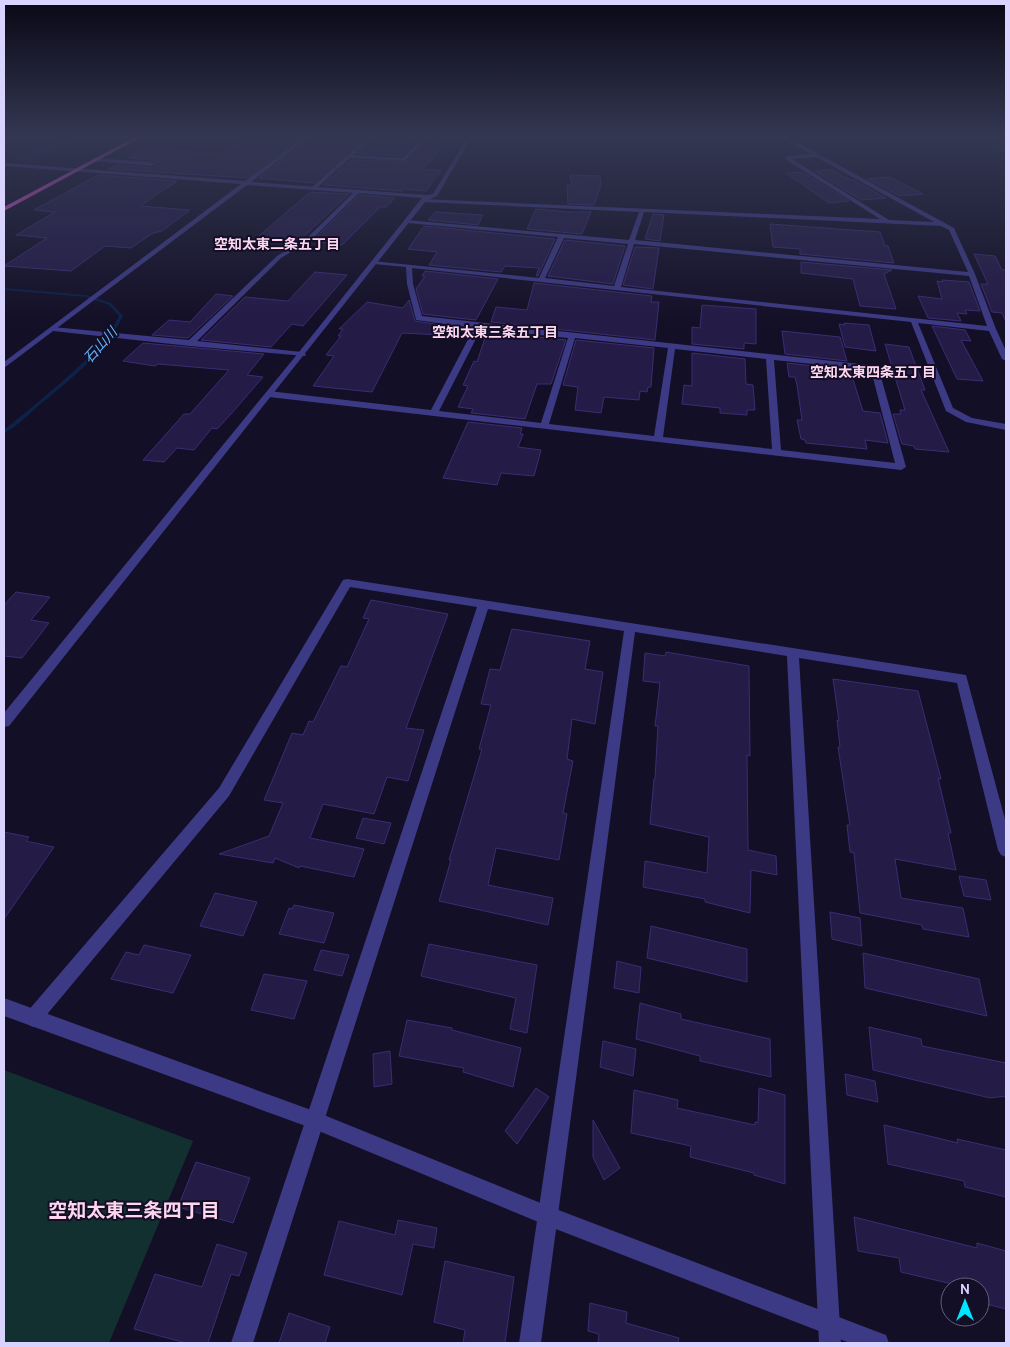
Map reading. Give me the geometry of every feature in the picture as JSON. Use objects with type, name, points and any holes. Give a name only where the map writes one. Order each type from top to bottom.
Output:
[{"type":"highway","points":[[4,209],[24,198]]},
{"type":"street","points":[[4,366],[225,198]]},
{"type":"street","points":[[190,344],[279,257],[309,239],[351,198]]},
{"type":"street","points":[[416,198],[945,224]]},
{"type":"street","points":[[851,198],[889,222]]},
{"type":"street","points":[[897,198],[952,229],[972,274],[992,329],[1006,356]]},
{"type":"street","points":[[4,722],[426,199]]},
{"type":"street","points":[[617,288],[642,210]]},
{"type":"street","points":[[408,221],[972,274]]},
{"type":"street","points":[[541,280],[562,235]]},
{"type":"street","points":[[374,262],[992,329]]},
{"type":"street","points":[[269,394],[902,467],[875,368],[419,318],[410,284],[409,266]]},
{"type":"street","points":[[913,319],[949,409],[958,416],[972,422],[1006,428]]},
{"type":"street","points":[[434,413],[479,326]]},
{"type":"street","points":[[53,329],[302,354]]},
{"type":"street","points":[[544,426],[572,336]]},
{"type":"street","points":[[658,439],[672,346]]},
{"type":"street","points":[[770,357],[777,453]]},
{"type":"street","points":[[33,1018],[224,792],[346,583],[630,626],[962,680],[1006,850]]},
{"type":"street","points":[[242,1343],[484,604]]},
{"type":"street","points":[[530,1343],[630,626]]},
{"type":"street","points":[[793,653],[829,1334]]},
{"type":"street","points":[[4,1007],[314,1120],[829,1334],[878,1343]]},
{"type":"green space","points":[[4,1070],[193,1141],[109,1343],[4,1343]]},
{"type":"building","points":[[56,198],[152,198],[140,206],[190,210],[162,231],[153,233],[131,248],[105,246],[71,271],[4,266],[47,238],[16,235],[55,212],[34,210]]},
{"type":"building","points":[[303,198],[345,198],[300,240],[259,236]]},
{"type":"building","points":[[356,198],[395,198],[386,207],[380,207],[342,245],[312,241]]},
{"type":"building","points":[[568,198],[596,198],[594,205],[568,204]]},
{"type":"building","points":[[822,198],[844,198],[849,201],[829,203]]},
{"type":"building","points":[[858,198],[886,198],[861,200]]},
{"type":"building","points":[[536,209],[591,212],[582,234],[527,229]]},
{"type":"building","points":[[435,212],[483,215],[478,225],[428,220]]},
{"type":"building","points":[[653,214],[664,215],[660,241],[645,239]]},
{"type":"building","points":[[770,224],[880,232],[885,246],[888,246],[894,263],[800,254],[800,249],[773,247]]},
{"type":"building","points":[[424,226],[555,239],[538,276],[536,276],[539,268],[505,266],[501,272],[429,265],[437,252],[408,249]]},
{"type":"building","points":[[565,240],[625,246],[613,284],[548,276]]},
{"type":"building","points":[[635,247],[659,248],[653,289],[623,285]]},
{"type":"building","points":[[974,254],[995,256],[1002,270],[1006,270],[1006,322],[1002,313],[992,312],[981,284],[988,284]]},
{"type":"building","points":[[801,262],[892,270],[884,274],[896,309],[860,306],[853,279],[801,273]]},
{"type":"building","points":[[425,271],[498,279],[476,320],[457,318],[423,314],[416,289],[425,276],[422,276]]},
{"type":"building","points":[[315,272],[347,275],[303,326],[292,324],[271,347],[201,340],[245,297],[288,301]]},
{"type":"building","points":[[942,280],[969,282],[980,311],[965,310],[967,314],[957,313],[961,321],[928,318],[918,296],[942,299],[937,281],[943,282]]},
{"type":"building","points":[[534,283],[652,296],[651,302],[659,302],[655,340],[491,322],[496,307],[527,310]]},
{"type":"building","points":[[216,294],[233,296],[188,338],[152,335],[169,320],[190,322]]},
{"type":"building","points":[[409,300],[415,321],[447,326],[442,335],[402,333],[372,392],[313,386],[334,356],[326,355],[341,336],[338,336],[343,329],[339,329],[367,302],[403,308]]},
{"type":"building","points":[[702,305],[756,309],[756,344],[744,343],[744,349],[692,344],[692,327],[700,328]]},
{"type":"building","points":[[844,323],[869,325],[876,351],[845,347],[839,324],[845,325]]},
{"type":"building","points":[[932,326],[965,330],[971,341],[961,340],[983,381],[957,379]]},
{"type":"building","points":[[782,331],[840,337],[847,361],[785,354]]},
{"type":"building","points":[[487,332],[566,340],[551,384],[537,384],[525,419],[471,413],[473,409],[458,407],[468,386],[463,385],[474,361],[477,362]]},
{"type":"building","points":[[576,340],[654,348],[651,387],[648,387],[647,392],[640,391],[639,400],[604,397],[601,413],[575,410],[578,387],[563,385]]},
{"type":"building","points":[[143,343],[264,354],[247,375],[263,377],[217,429],[212,428],[194,450],[177,448],[164,462],[143,460],[184,414],[190,414],[229,370],[158,364],[155,366],[123,361]]},
{"type":"building","points":[[885,344],[909,347],[925,390],[921,390],[949,452],[915,449],[914,446],[902,444],[893,414],[901,414],[900,410],[905,410]]},
{"type":"building","points":[[692,353],[745,359],[746,384],[753,385],[755,410],[747,410],[747,415],[720,413],[720,408],[682,404],[684,385],[692,386]]},
{"type":"building","points":[[787,363],[850,370],[863,411],[880,413],[888,443],[865,440],[867,449],[806,443],[805,440],[801,439],[797,420],[802,420],[797,385],[795,377],[789,377]]},
{"type":"building","points":[[468,422],[522,428],[520,434],[523,434],[518,447],[541,450],[534,476],[501,473],[497,485],[443,478]]},
{"type":"building","points":[[16,592],[50,597],[31,620],[49,623],[22,658],[4,656],[4,605]]},
{"type":"building","points":[[371,600],[448,614],[406,728],[424,730],[408,781],[387,777],[374,814],[323,804],[310,838],[364,849],[354,877],[300,866],[299,868],[275,858],[273,863],[219,854],[269,836],[283,803],[264,800],[292,733],[303,735],[309,721],[313,722],[341,666],[347,667],[369,619],[363,618]]},
{"type":"building","points":[[512,629],[590,641],[585,669],[603,672],[595,724],[572,719],[567,759],[573,761],[563,813],[567,814],[559,860],[496,848],[488,885],[553,898],[548,925],[439,901],[451,860],[449,860],[482,749],[479,749],[491,705],[481,704],[490,669],[500,670]]},
{"type":"building","points":[[666,652],[749,666],[750,756],[747,755],[748,850],[776,856],[777,875],[751,870],[750,913],[705,902],[705,899],[643,887],[645,861],[707,873],[709,837],[650,824],[658,726],[655,726],[660,683],[643,681],[645,653],[665,656]]},
{"type":"building","points":[[833,679],[918,691],[941,779],[938,778],[951,833],[948,833],[956,870],[895,859],[901,898],[963,908],[969,937],[923,929],[922,925],[860,913],[854,853],[850,852],[847,825],[850,825],[838,747],[840,747],[837,720],[839,721]]},
{"type":"building","points":[[363,818],[391,823],[384,844],[356,838]]},
{"type":"building","points":[[4,832],[29,837],[26,841],[54,847],[4,919]]},
{"type":"building","points":[[959,876],[986,880],[991,900],[964,896]]},
{"type":"building","points":[[215,893],[257,902],[243,936],[200,926]]},
{"type":"building","points":[[294,905],[334,913],[324,943],[279,934],[289,908],[292,909]]},
{"type":"building","points":[[830,912],[860,918],[862,946],[832,939]]},
{"type":"building","points":[[651,926],[747,949],[747,982],[647,958]]},
{"type":"building","points":[[429,944],[537,965],[527,1033],[510,1029],[516,998],[421,976]]},
{"type":"building","points":[[144,945],[191,955],[173,993],[111,979],[126,952],[139,955]]},
{"type":"building","points":[[321,950],[349,955],[342,976],[314,970]]},
{"type":"building","points":[[863,953],[979,979],[987,1016],[865,988]]},
{"type":"building","points":[[617,961],[641,967],[639,993],[614,988]]},
{"type":"building","points":[[264,974],[307,981],[294,1019],[251,1010]]},
{"type":"building","points":[[640,1003],[681,1014],[681,1019],[770,1039],[771,1077],[700,1061],[700,1056],[636,1039]]},
{"type":"building","points":[[407,1020],[452,1028],[452,1030],[521,1048],[513,1087],[463,1072],[464,1068],[399,1056]]},
{"type":"building","points":[[869,1027],[921,1039],[922,1046],[1006,1063],[1006,1096],[990,1098],[873,1070]]},
{"type":"building","points":[[603,1041],[636,1049],[633,1076],[600,1067]]},
{"type":"building","points":[[390,1051],[392,1084],[374,1087],[373,1054]]},
{"type":"building","points":[[845,1074],[875,1081],[878,1102],[847,1095]]},
{"type":"building","points":[[536,1088],[549,1097],[517,1144],[505,1131]]},
{"type":"building","points":[[759,1088],[785,1095],[785,1184],[754,1175],[754,1173],[690,1157],[691,1146],[631,1133],[634,1090],[678,1100],[677,1108],[755,1125],[755,1122],[758,1123]]},
{"type":"building","points":[[593,1120],[620,1168],[604,1180],[593,1157]]},
{"type":"building","points":[[884,1125],[958,1143],[957,1139],[1006,1150],[1006,1197],[965,1187],[964,1181],[888,1164]]},
{"type":"building","points":[[196,1162],[250,1178],[233,1223],[178,1207]]},
{"type":"building","points":[[854,1217],[977,1248],[977,1243],[1006,1251],[1006,1309],[990,1305],[990,1277],[940,1277],[940,1281],[901,1272],[899,1258],[858,1251]]},
{"type":"building","points":[[398,1220],[437,1228],[434,1248],[413,1244],[402,1295],[324,1275],[339,1221],[395,1235]]},
{"type":"building","points":[[217,1244],[247,1253],[239,1276],[231,1274],[208,1343],[186,1343],[134,1329],[155,1274],[202,1287]]},
{"type":"building","points":[[445,1261],[514,1277],[505,1343],[463,1343],[465,1330],[434,1322]]},
{"type":"building","points":[[590,1303],[627,1312],[626,1323],[679,1338],[678,1343],[598,1343],[599,1334],[588,1331]]},
{"type":"building","points":[[289,1313],[330,1327],[325,1343],[279,1343]]},
{"type":"waterway","name":"石山川","points":[[4,289],[86,296],[110,304],[121,316],[115,329],[88,360],[51,394],[4,432]]},
{"type":"district","name":"空知太東二条五丁目","points":[[277,244]]},
{"type":"district","name":"空知太東三条五丁目","points":[[495,332]]},
{"type":"district","name":"空知太東四条五丁目","points":[[873,372]]},
{"type":"district","name":"空知太東三条四丁目","points":[[134,1210]]}]
